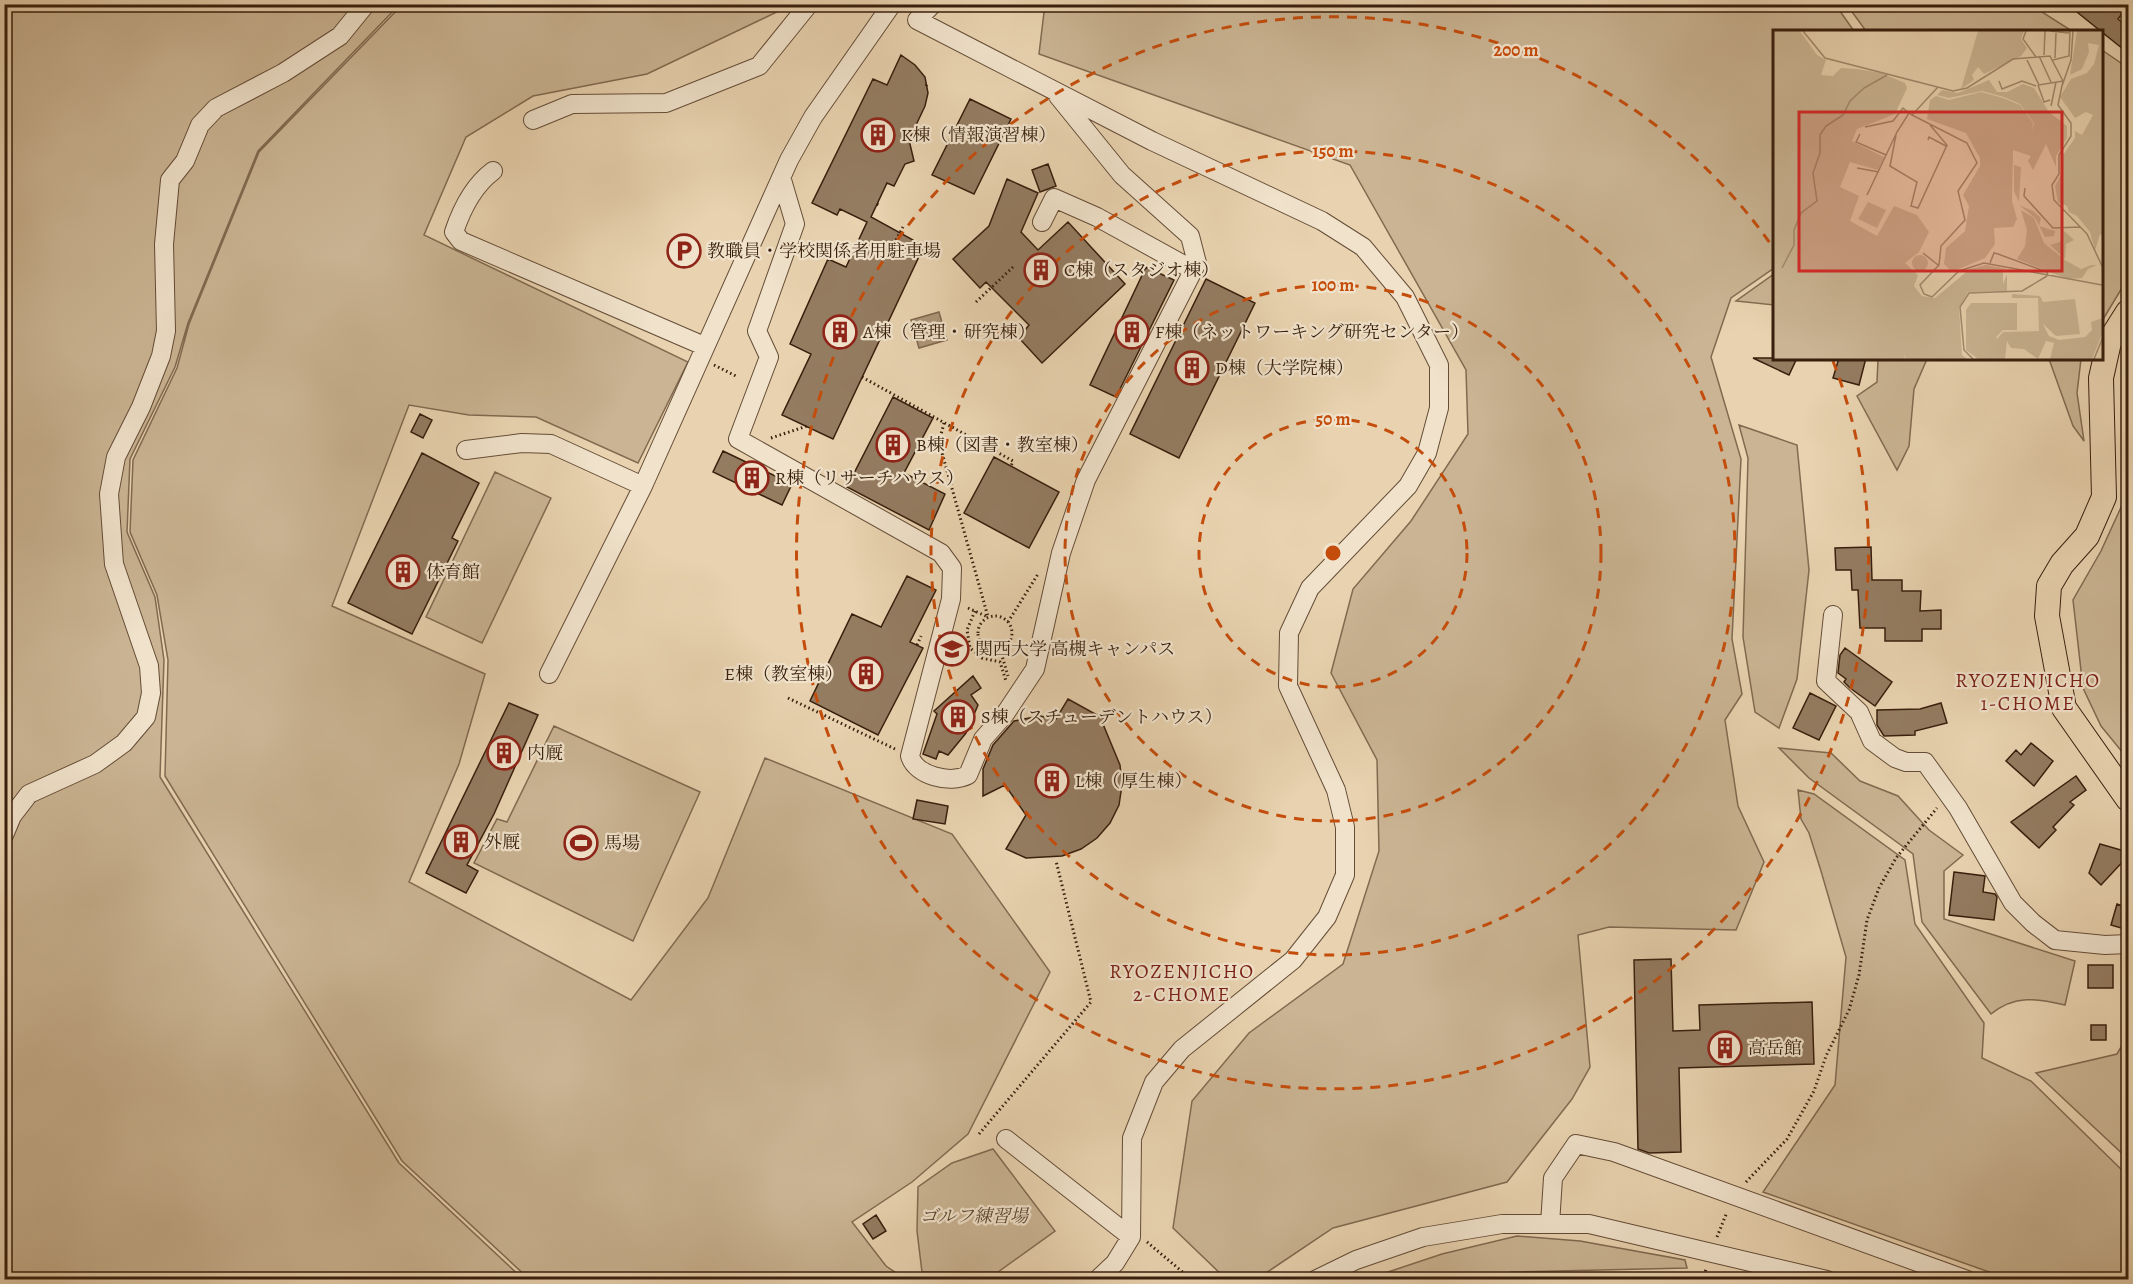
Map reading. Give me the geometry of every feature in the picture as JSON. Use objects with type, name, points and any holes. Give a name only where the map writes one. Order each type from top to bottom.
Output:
[{"type":"main road","points":[[2128,312],[2109,342],[2101,378],[2104,496],[2087,536],[2062,564],[2049,586],[2047,616],[2064,708],[2128,799]]},
{"type":"street","points":[[4,835],[12,816],[29,794],[49,782],[95,764],[124,743],[146,717],[151,693],[149,666],[114,564],[109,494],[116,457],[141,407],[161,356],[166,331],[164,244],[170,180],[185,160],[200,125],[216,108],[283,73],[340,36],[366,4]]},
{"type":"street","points":[[533,120],[572,104],[666,103],[759,66],[809,4]]},
{"type":"street","points":[[549,674],[643,486],[702,352],[783,180],[789,160],[813,117],[892,4],[917,20],[1152,141],[1322,220],[1363,247],[1405,297],[1438,365],[1439,408],[1426,453],[1408,486],[1310,588],[1290,633],[1288,686],[1336,790],[1345,827],[1345,875],[1327,917],[1293,960],[1182,1049],[1154,1082],[1132,1138],[1138,1238],[1097,1280]]},
{"type":"street","points":[[917,20],[933,4]]},
{"type":"street","points":[[783,180],[795,224],[757,331],[769,357],[738,439],[941,553],[952,567],[951,599],[910,756],[913,766],[948,780],[968,776],[983,739],[1005,714],[1035,669],[1058,565],[1086,480],[1197,263],[1190,236],[1122,175],[1053,90]]},
{"type":"street","points":[[493,171],[468,198],[459,217],[454,232],[461,241],[702,352]]},
{"type":"street","points":[[1042,222],[1054,198],[1097,217],[1193,270]]},
{"type":"street","points":[[466,450],[522,443],[551,444],[643,486]]},
{"type":"street","points":[[1833,615],[1826,681],[1859,712],[1872,741],[1895,758],[1906,762],[1925,762],[2013,903],[2055,940],[2105,945],[2128,944]]},
{"type":"street","points":[[1005,1139],[1138,1238]]},
{"type":"street","points":[[1550,1224],[1553,1178],[1576,1144],[1614,1152],[1967,1280]]},
{"type":"street","points":[[1315,1280],[1356,1260],[1423,1237],[1502,1224],[1589,1224],[1827,1280]]},
{"type":"path","points":[[896,240],[903,227]]},
{"type":"path","points":[[929,250],[933,242]]},
{"type":"path","points":[[976,302],[1013,267]]},
{"type":"path","points":[[702,352],[738,377]]},
{"type":"path","points":[[862,377],[1013,461],[1011,466]]},
{"type":"path","points":[[944,423],[939,442],[988,617]]},
{"type":"path","points":[[749,445],[807,426]]},
{"type":"path","points":[[1008,622],[1038,572],[1058,565]]},
{"type":"path","points":[[951,599],[975,612],[988,617],[999,616],[1008,622],[1012,638],[1005,647],[994,650],[984,646],[978,636],[980,625],[988,617]]},
{"type":"path","points":[[975,612],[967,630],[970,648],[982,658],[997,662]]},
{"type":"path","points":[[788,698],[910,756]]},
{"type":"path","points":[[1703,1280],[1711,1251],[1733,1197],[1787,1139],[1814,1091],[1826,1056],[1849,1010],[1859,975],[1868,920],[1879,888],[1896,858],[1947,795]]},
{"type":"path","points":[[979,1134],[1091,1002],[1056,861]]},
{"type":"path","points":[[1138,1238],[1192,1280]]},
{"type":"green space","points":[[1045,4],[1835,4],[1853,30],[1773,30],[1773,269],[1731,298],[1711,357],[1741,459],[1732,639],[1742,694],[1725,720],[1738,806],[1764,862],[1736,930],[1609,927],[1578,935],[1590,1067],[1572,1099],[1507,1182],[1333,1228],[1257,1279],[1226,1279],[1173,1228],[1192,1101],[1249,1033],[1343,964],[1379,851],[1377,760],[1331,673],[1353,589],[1411,521],[1468,434],[1466,370],[1350,165],[1039,54]]},
{"type":"green space","points":[[5,5],[399,5],[258,151],[188,323],[175,367],[130,459],[127,532],[155,597],[164,660],[160,777],[399,1163],[523,1279],[5,1280]]},
{"type":"green space","points":[[402,5],[784,5],[779,11],[647,74],[533,96],[466,137],[424,235],[688,362],[638,463],[536,417],[469,415],[409,405],[332,606],[485,674],[459,764],[409,882],[631,1000],[708,898],[765,758],[952,834],[1050,972],[968,1134],[912,1182],[852,1222],[886,1266],[905,1279],[529,1279],[402,1161],[165,776],[168,660],[157,595],[130,532],[133,460],[177,368],[189,324],[259,152]]},
{"type":"green space","points":[[1847,5],[2031,5],[2070,30],[1865,30]]},
{"type":"green space","points":[[2103,51],[2128,68],[2128,278],[2103,319]]},
{"type":"green space","points":[[1773,275],[1773,305],[1736,301]]},
{"type":"green space","points":[[1878,360],[1927,360],[1914,389],[1909,446],[1897,470],[1857,396],[1877,382]]},
{"type":"green space","points":[[2049,360],[2081,360],[2077,393],[2084,441],[2073,426]]},
{"type":"green space","points":[[1739,425],[1797,445],[1809,570],[1797,679],[1779,728],[1755,712],[1743,637],[1748,458]]},
{"type":"green space","points":[[495,472],[551,498],[482,643],[426,617]]},
{"type":"green space","points":[[2128,492],[2128,752],[2123,753],[2101,726],[2083,688],[2073,600],[2101,551]]},
{"type":"green space","name":"馬場","points":[[554,726],[700,792],[633,941],[474,863],[497,819],[507,822]]},
{"type":"green space","points":[[1779,748],[1831,753],[1860,781],[1898,796],[1929,830],[1963,855],[1944,871],[1944,919],[2075,961],[2065,1005],[2035,1000],[2017,1001],[1991,1014],[1922,922],[1913,854],[1809,778]]},
{"type":"green space","points":[[1798,790],[1814,794],[1905,860],[1915,924],[1984,1023],[1982,1058],[2031,1081],[2128,1176],[2128,1279],[2009,1279],[1763,1192],[1835,1085],[1846,957],[1809,833],[1801,819]]},
{"type":"green space","points":[[2128,1035],[2128,1159],[2036,1073],[2117,1054]]},
{"type":"green space","name":"ゴルフ練習場","points":[[993,1149],[1055,1231],[998,1272],[922,1272],[917,1231],[918,1187],[952,1163]]},
{"type":"green space","points":[[1517,1236],[1580,1241],[1685,1260],[1687,1268],[1512,1272],[1480,1280],[1367,1279],[1442,1254]]},
{"type":"shaded area","points":[[939,312],[947,340],[919,348],[911,320]]},
{"type":"building","points":[[2067,4],[2116,4],[2124,11],[2118,19],[2128,28],[2128,53],[2103,33],[2103,30],[2099,30]]},
{"type":"building","points":[[901,55],[915,65],[925,77],[928,93],[925,106],[909,140],[914,161],[905,164],[894,186],[887,183],[871,217],[924,246],[833,439],[782,415],[811,354],[790,344],[828,259],[846,267],[867,222],[840,209],[837,215],[812,203],[873,79],[887,85]]},
{"type":"building","name":"K棟（情報演習棟）","points":[[970,99],[1011,119],[974,194],[932,175]]},
{"type":"building","points":[[1048,164],[1056,186],[1040,192],[1032,170]]},
{"type":"building","name":"C棟（スタジオ棟）","points":[[1007,179],[1038,193],[1021,232],[1038,250],[1068,222],[1125,284],[1042,363],[1019,338],[1029,325],[986,282],[980,288],[953,259],[989,226]]},
{"type":"building","name":"F棟（ネットワーキング研究センター）","points":[[1146,267],[1174,280],[1116,397],[1090,385]]},
{"type":"building","name":"D棟（大学院棟）","points":[[1206,279],[1255,303],[1179,458],[1130,434]]},
{"type":"building","points":[[1753,358],[1796,360],[1789,375]]},
{"type":"building","points":[[1838,360],[1865,360],[1859,385],[1833,378]]},
{"type":"building","name":"B棟（図書・教室棟）","points":[[893,397],[933,418],[904,473],[945,494],[929,530],[847,487]]},
{"type":"building","points":[[420,414],[432,420],[423,438],[411,432]]},
{"type":"building","name":"R棟（リサーチハウス）","points":[[723,451],[792,484],[782,505],[713,472]]},
{"type":"building","name":"体育館","points":[[422,453],[479,483],[452,538],[458,541],[412,634],[348,603]]},
{"type":"building","name":"B棟（図書・教室棟）","points":[[994,457],[1059,492],[1029,548],[964,513]]},
{"type":"building","points":[[1871,547],[1872,580],[1902,580],[1902,591],[1921,591],[1920,611],[1941,610],[1941,629],[1922,629],[1922,641],[1885,641],[1885,628],[1860,628],[1858,590],[1852,590],[1851,570],[1836,570],[1835,548]]},
{"type":"building","name":"E棟（教室棟）","points":[[907,576],[936,590],[910,642],[923,648],[878,735],[810,701],[852,614],[881,627]]},
{"type":"building","points":[[1845,648],[1892,682],[1875,706],[1850,688],[1844,682],[1846,679],[1838,673],[1840,655]]},
{"type":"building","name":"S棟（スチューデントハウス）","points":[[973,676],[981,688],[971,695],[978,705],[966,733],[948,755],[939,751],[936,759],[923,754],[937,714],[934,711]]},
{"type":"building","points":[[1810,693],[1836,706],[1819,740],[1793,728]]},
{"type":"building","name":"L棟（厚生棟）","points":[[1068,699],[1106,720],[1103,724],[1120,765],[1122,785],[1119,805],[1110,823],[1097,838],[1081,849],[1062,856],[1026,858],[1006,849],[1026,815],[1005,785],[983,796],[983,769],[993,745],[1014,721],[1040,716],[1056,719]]},
{"type":"building","points":[[509,703],[538,715],[494,814],[467,865],[478,871],[466,893],[426,873]]},
{"type":"building","points":[[1941,703],[1947,723],[1915,731],[1915,735],[1884,736],[1877,725],[1877,710],[1920,709]]},
{"type":"building","points":[[2031,743],[2053,761],[2034,786],[2006,761],[2016,750],[2021,755]]},
{"type":"building","points":[[2076,776],[2086,790],[2070,802],[2074,805],[2053,827],[2056,830],[2039,848],[2011,822]]},
{"type":"building","points":[[917,800],[948,806],[945,824],[913,819]]},
{"type":"building","points":[[2100,844],[2128,852],[2128,856],[2101,885],[2089,873]]},
{"type":"building","points":[[1954,872],[1985,876],[1983,892],[1995,894],[1997,897],[1994,920],[1949,915]]},
{"type":"building","points":[[2117,904],[2128,908],[2128,930],[2111,925]]},
{"type":"building","name":"高岳館","points":[[1671,959],[1673,1031],[1700,1030],[1699,1005],[1812,1002],[1814,1064],[1679,1068],[1681,1152],[1649,1153],[1638,1149],[1634,960]]},
{"type":"building","points":[[2088,965],[2113,965],[2113,988],[2088,988]]},
{"type":"building","points":[[2091,1025],[2106,1025],[2106,1040],[2091,1040]]},
{"type":"building","points":[[876,1215],[886,1231],[873,1239],[863,1224]]},
{"type":"place","name":"K棟（情報演習棟）","points":[[878,135]]},
{"type":"place","name":"教職員・学校関係者用駐車場","points":[[684,251]]},
{"type":"place","name":"C棟（スタジオ棟）","points":[[1041,270]]},
{"type":"place","name":"A棟（管理・研究棟）","points":[[840,332]]},
{"type":"place","name":"F棟（ネットワーキング研究センター）","points":[[1132,332]]},
{"type":"place","name":"D棟（大学院棟）","points":[[1192,368]]},
{"type":"place","name":"B棟（図書・教室棟）","points":[[893,445]]},
{"type":"place","name":"R棟（リサーチハウス）","points":[[752,478]]},
{"type":"place","name":"体育館","points":[[403,572]]},
{"type":"place","name":"関西大学 高槻キャンパス","points":[[952,649]]},
{"type":"place","name":"E棟（教室棟）","points":[[866,674]]},
{"type":"place","name":"S棟（スチューデントハウス）","points":[[958,717]]},
{"type":"place","name":"内厩","points":[[504,753]]},
{"type":"place","name":"L棟（厚生棟）","points":[[1052,781]]},
{"type":"place","name":"外厩","points":[[461,842]]},
{"type":"place","name":"馬場","points":[[581,843]]},
{"type":"place","name":"高岳館","points":[[1725,1048]]},
{"type":"district","name":"RYOZENJICHO 1-CHOME","points":[[2028,692]]},
{"type":"district","name":"RYOZENJICHO 2-CHOME","points":[[1182,982]]}]
